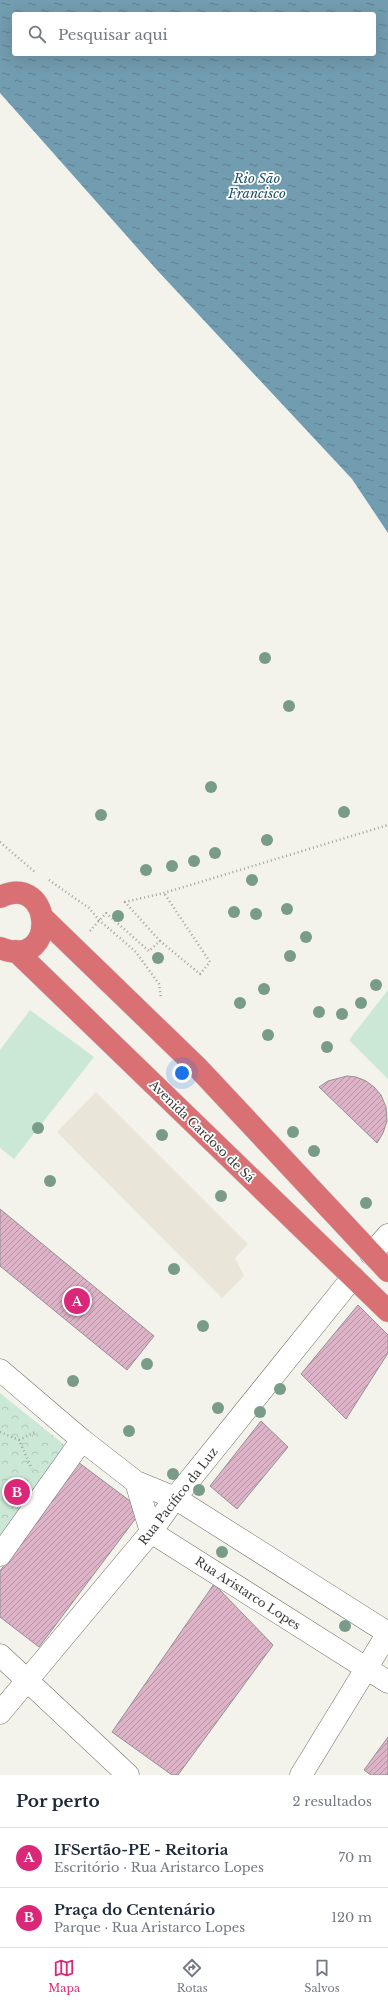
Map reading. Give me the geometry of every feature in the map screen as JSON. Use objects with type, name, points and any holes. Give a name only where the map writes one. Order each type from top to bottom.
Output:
[{"type":"highway","points":[[4,891],[27,896],[33,900],[38,905],[43,918],[74,950],[199,1069],[388,1271]]},
{"type":"highway","points":[[8,950],[31,946],[37,941],[41,934],[43,918]]},
{"type":"highway","name":"Avenida Cardoso de Sá","points":[[8,950],[388,1311]]},
{"type":"street","points":[[371,1254],[388,1235]]},
{"type":"street","name":"Rua Pacífico da Luz","points":[[0,1714],[152,1532],[175,1498],[353,1277]]},
{"type":"street","points":[[0,1370],[82,1440],[136,1482],[175,1498],[388,1633],[301,1775]]},
{"type":"street","points":[[0,1555],[82,1440]]},
{"type":"street","points":[[136,1482],[152,1532]]},
{"type":"street","name":"Rua Aristarco Lopes","points":[[152,1532],[388,1682]]},
{"type":"street","points":[[0,1655],[128,1775]]},
{"type":"path","points":[[164,893],[210,962],[200,974],[160,941],[125,902],[164,893],[388,825]]},
{"type":"path","points":[[74,950],[106,913],[149,951],[160,941]]},
{"type":"path","points":[[0,1432],[20,1440],[34,1475]]},
{"type":"shaded area","points":[[96,1092],[248,1244],[235,1258],[244,1276],[222,1298],[57,1132]]},
{"type":"green space","points":[[388,990],[388,1079],[349,1040]]},
{"type":"green space","points":[[30,1010],[94,1057],[14,1159],[0,1148],[0,1050]]},
{"type":"green space","points":[[0,1393],[67,1447],[0,1537]]},
{"type":"water","name":"Rio São Francisco","points":[[0,0],[388,0],[388,533],[352,479],[156,269],[0,93]]},
{"type":"building","points":[[347,1076],[356,1077],[366,1081],[381,1095],[386,1107],[387,1121],[383,1133],[377,1143],[319,1087],[328,1081]]},
{"type":"building","points":[[0,1209],[154,1336],[127,1370],[0,1266]]},
{"type":"building","points":[[358,1305],[388,1335],[388,1353],[346,1419],[301,1374]]},
{"type":"building","points":[[261,1421],[288,1447],[237,1509],[210,1486]]},
{"type":"building","points":[[78,1462],[142,1510],[39,1647],[0,1617],[0,1571]]},
{"type":"building","points":[[214,1584],[273,1645],[178,1775],[172,1775],[112,1732]]},
{"type":"building","points":[[388,1737],[388,1775],[371,1775],[364,1770]]},
{"type":"place","name":"IFSertão-PE - Reitoria","points":[[77,1301]]},
{"type":"place","name":"Praça do Centenário","points":[[17,1492]]}]
